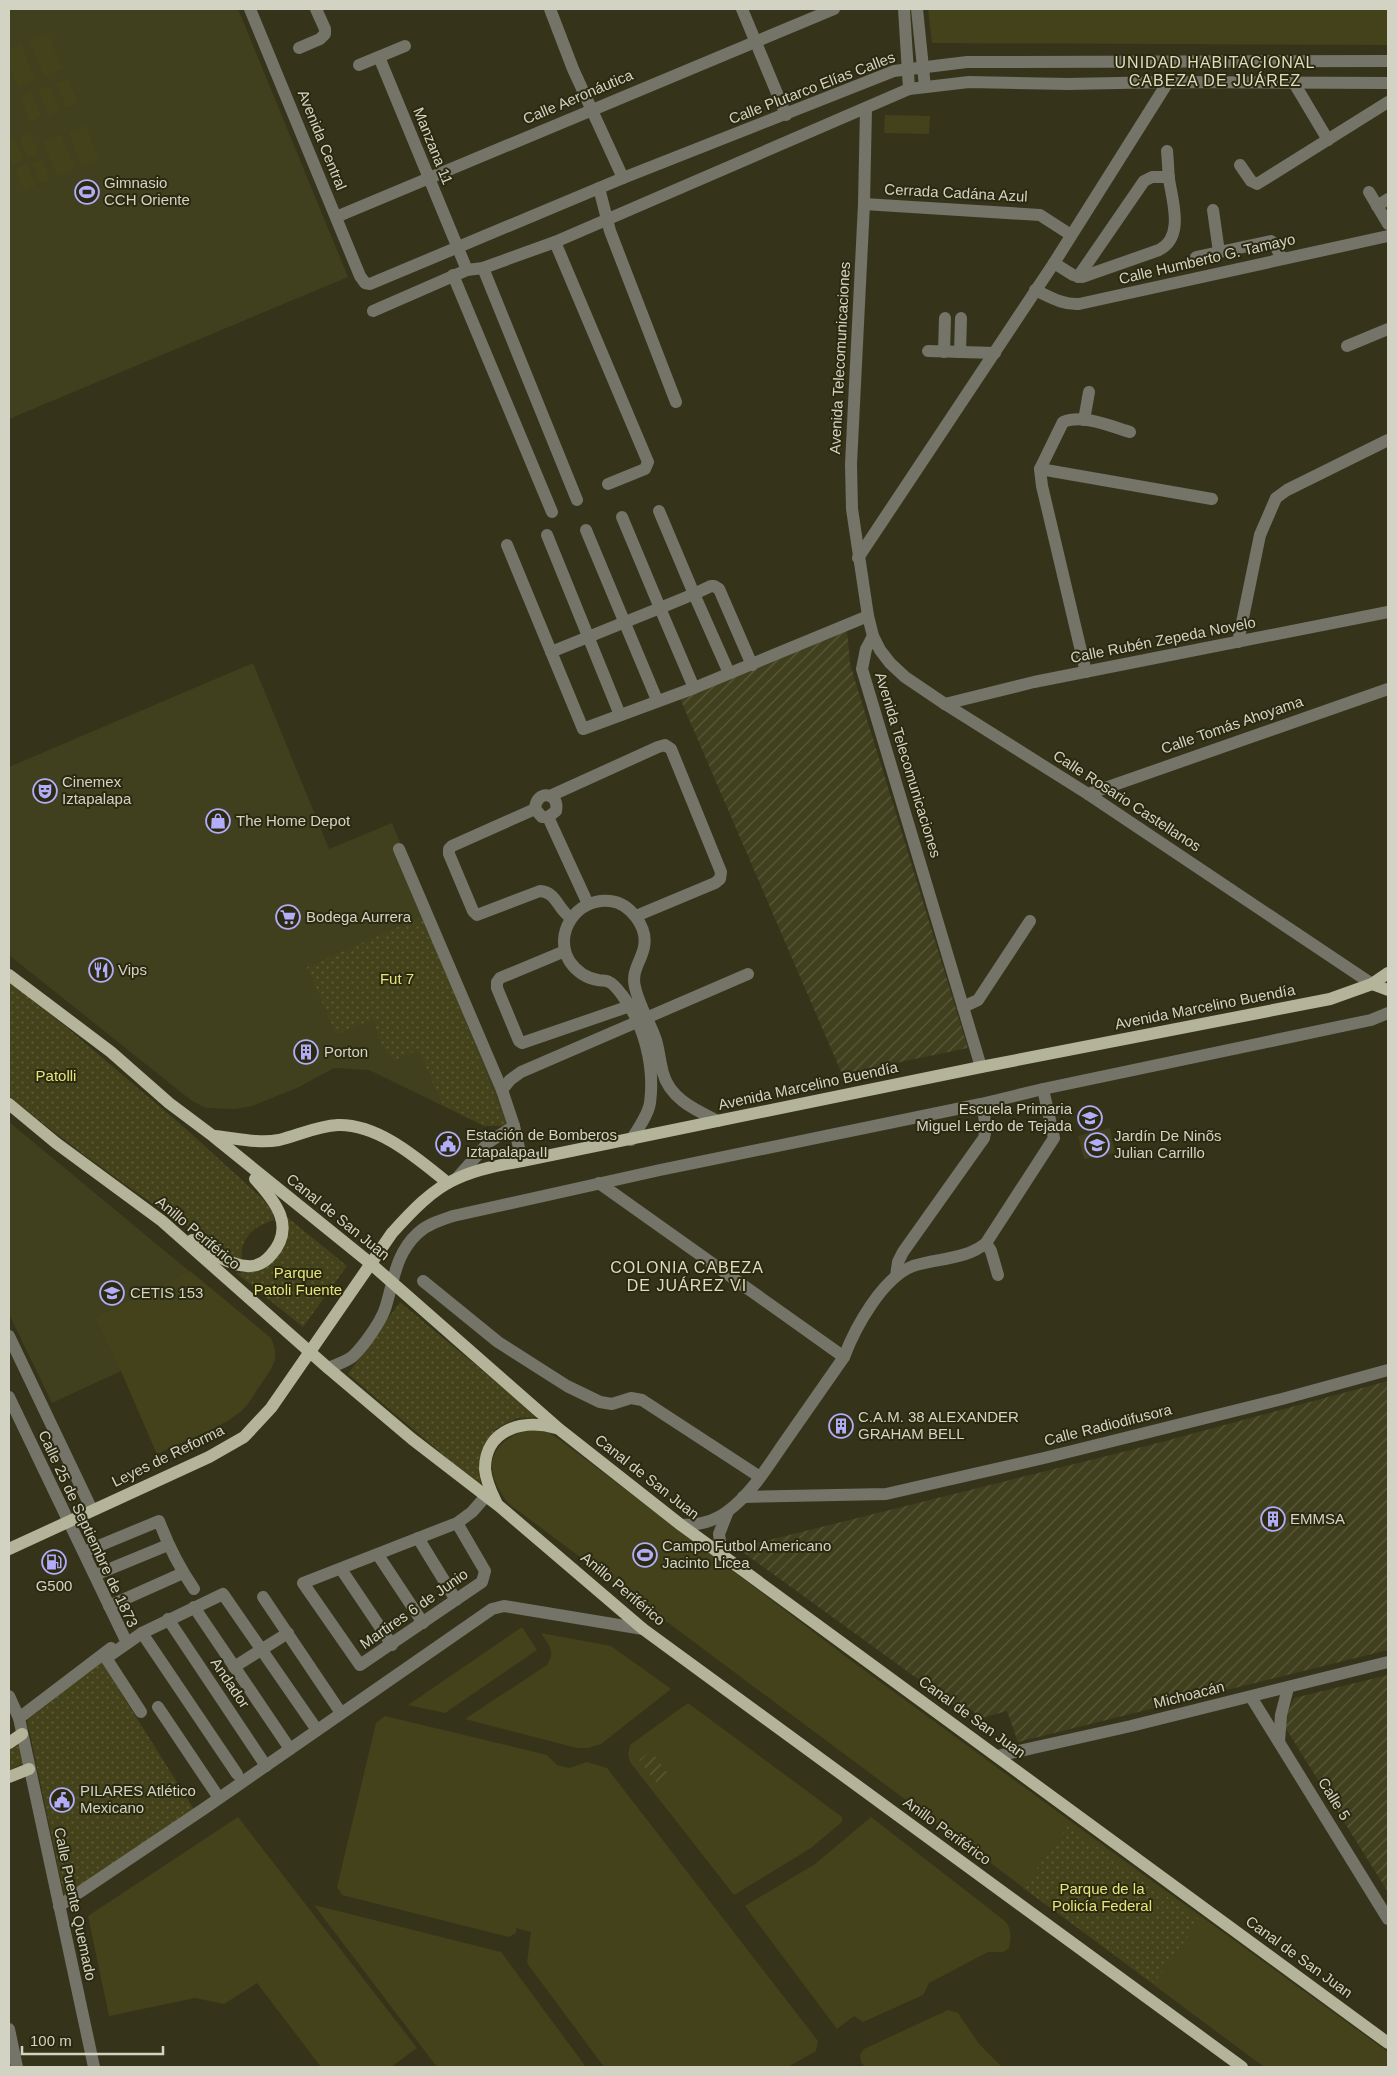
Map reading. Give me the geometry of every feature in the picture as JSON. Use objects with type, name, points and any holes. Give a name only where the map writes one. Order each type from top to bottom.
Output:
[{"type":"main road","name":"Avenida Marcelino Buendía","points":[[309,1351],[392,1233],[412,1211],[452,1180],[485,1168],[631,1140],[981,1067],[1330,999],[1372,984],[1388,973]]},
{"type":"main road","name":"Canal de San Juan","points":[[9,974],[81,1029],[169,1104],[213,1136],[370,1263],[559,1429],[681,1525],[1388,2043]]},
{"type":"main road","points":[[1372,984],[1388,990]]},
{"type":"main road","name":"Anillo Periférico","points":[[9,1104],[56,1143],[162,1221],[328,1368],[412,1439],[499,1506],[643,1629],[1242,2067]]},
{"type":"main road","points":[[213,1136],[264,1141],[278,1140],[322,1127],[340,1125],[356,1127],[388,1140],[452,1180]]},
{"type":"main road","points":[[162,1221],[236,1265],[249,1267],[259,1264],[272,1254],[282,1237],[282,1220],[278,1207],[271,1196],[224,1145]]},
{"type":"main road","name":"Leyes de Reforma","points":[[9,1549],[209,1457],[244,1437],[272,1408],[309,1351]]},
{"type":"main road","points":[[499,1506],[490,1488],[485,1470],[487,1453],[495,1440],[514,1427],[524,1424],[541,1424],[559,1429]]},
{"type":"main road","points":[[9,1743],[22,1734]]},
{"type":"main road","points":[[9,1777],[29,1770]]},
{"type":"street","name":"Avenida Central","points":[[250,9],[360,276],[365,284]]},
{"type":"street","points":[[299,48],[320,39],[325,34],[325,29],[316,9]]},
{"type":"street","points":[[550,9],[623,178]]},
{"type":"street","points":[[742,9],[786,115]]},
{"type":"street","name":"Calle Aeronáutica","points":[[336,217],[834,9]]},
{"type":"street","points":[[904,9],[909,90]]},
{"type":"street","points":[[917,9],[925,87]]},
{"type":"street","points":[[359,65],[405,46]]},
{"type":"street","name":"Manzana 11","points":[[379,57],[467,270]]},
{"type":"street","points":[[373,311],[467,270],[483,268],[555,242],[607,218],[909,90],[969,82],[1068,84],[1168,82],[1383,83],[1383,61]]},
{"type":"street","name":"Calle Plutarco Elías Calles","points":[[365,284],[375,283],[598,188],[894,71],[967,62],[1383,61]]},
{"type":"street","points":[[858,558],[1054,263],[1168,82]]},
{"type":"street","points":[[1294,82],[1328,140]]},
{"type":"street","points":[[1240,165],[1251,181],[1257,184],[1388,102]]},
{"type":"street","name":"Avenida Telecomunicaciones","points":[[866,108],[864,204],[851,464],[852,509],[858,558],[873,636],[866,649],[862,669],[981,1067]]},
{"type":"street","points":[[1054,263],[1078,277],[1159,250],[1167,245],[1171,238],[1176,214],[1169,177],[1167,151]]},
{"type":"street","points":[[1078,277],[1144,182],[1152,176],[1169,177]]},
{"type":"street","points":[[598,188],[610,231],[676,402]]},
{"type":"street","points":[[1369,192],[1383,202],[1387,220]]},
{"type":"street","name":"Cerrada Cadána Azul","points":[[864,204],[1040,215],[1071,235]]},
{"type":"street","points":[[1213,210],[1219,252]]},
{"type":"street","name":"Calle Humberto G. Tamayo","points":[[1036,290],[1061,302],[1079,304],[1388,236]]},
{"type":"street","points":[[555,242],[648,462],[645,469],[608,484]]},
{"type":"street","points":[[1196,257],[1272,242],[1282,259]]},
{"type":"street","points":[[483,268],[578,500]]},
{"type":"street","points":[[454,275],[552,512]]},
{"type":"street","points":[[944,352],[946,318]]},
{"type":"street","points":[[960,352],[961,318]]},
{"type":"street","points":[[1347,346],[1388,329]]},
{"type":"street","points":[[928,352],[995,353]]},
{"type":"street","points":[[1084,420],[1089,392]]},
{"type":"street","points":[[1086,672],[1042,486],[1040,469],[1063,422],[1072,419],[1084,420],[1130,432]]},
{"type":"street","points":[[1238,642],[1260,535],[1276,498],[1287,490],[1388,440]]},
{"type":"street","points":[[1040,469],[1212,499]]},
{"type":"street","points":[[659,511],[730,673]]},
{"type":"street","points":[[622,517],[694,688]]},
{"type":"street","points":[[586,530],[657,700]]},
{"type":"street","points":[[547,535],[620,715]]},
{"type":"street","points":[[507,545],[583,729],[657,700],[694,688],[868,616]]},
{"type":"street","points":[[551,652],[714,586],[719,589],[752,665]]},
{"type":"street","name":"Calle Rubén Zepeda Novelo","points":[[945,704],[1086,672],[1388,612]]},
{"type":"street","name":"Calle Rosario Castellanos","points":[[873,636],[890,663],[905,677],[1088,794],[1372,984]]},
{"type":"street","name":"Calle Tomás Ahoyama","points":[[1088,794],[1387,693]]},
{"type":"street","points":[[588,904],[536,803],[544,795],[556,795],[665,745],[671,749],[721,872],[720,879],[715,883],[636,916]]},
{"type":"street","points":[[556,795],[556,811],[449,849],[473,911],[480,916],[532,893],[547,892],[552,895],[563,913],[571,918]]},
{"type":"street","points":[[398,849],[502,1090],[514,1126],[522,1161]]},
{"type":"street","points":[[631,1140],[650,1105],[651,1069],[648,1052],[641,1020],[634,986],[634,974],[644,947],[644,937],[636,916],[627,908],[610,901],[602,901],[588,904],[577,911],[571,918],[565,931],[565,951],[569,960],[581,974],[589,978],[609,982],[630,1006],[641,1020],[656,1040],[668,1087],[679,1098],[718,1122]]},
{"type":"street","points":[[963,1007],[978,1000],[1030,921]]},
{"type":"street","points":[[565,951],[500,978],[497,982],[497,988],[519,1041],[522,1043],[630,1006]]},
{"type":"street","points":[[502,1090],[510,1080],[521,1072],[748,974]]},
{"type":"street","points":[[328,1368],[352,1357],[384,1312],[391,1281],[402,1253],[409,1243],[419,1232],[434,1223],[453,1216],[599,1183],[982,1104],[1043,1089],[1372,1020],[1388,1013]]},
{"type":"street","points":[[681,1525],[704,1524],[728,1511],[743,1497],[760,1477],[844,1357],[852,1336],[883,1290],[896,1276],[912,1267],[977,1250],[986,1243],[1054,1138],[1043,1089]]},
{"type":"street","points":[[896,1276],[898,1262],[903,1252],[984,1138],[986,1123],[982,1104]]},
{"type":"street","points":[[452,1180],[489,1142],[514,1126]]},
{"type":"street","points":[[599,1183],[844,1357]]},
{"type":"street","points":[[986,1243],[992,1251],[998,1276]]},
{"type":"street","points":[[423,1282],[498,1342],[567,1386],[600,1402],[612,1404],[632,1398],[642,1400],[760,1477]]},
{"type":"street","name":"Calle 25 de Septiembre de 1873","points":[[9,1336],[92,1510]]},
{"type":"street","name":"Calle Radiodifusora","points":[[743,1497],[886,1494],[1044,1458],[1282,1399],[1388,1370]]},
{"type":"street","name":"Calle 25 de Septiembre de 1873","points":[[9,1397],[125,1641],[19,1718]]},
{"type":"street","points":[[392,1645],[341,1569],[457,1523],[472,1512],[486,1496]]},
{"type":"street","points":[[722,1555],[719,1534],[728,1511]]},
{"type":"street","points":[[84,1552],[159,1521],[168,1545],[194,1589]]},
{"type":"street","name":"Martires 6 de Junio","points":[[341,1569],[303,1583],[360,1666],[482,1582],[485,1571],[457,1523]]},
{"type":"street","points":[[418,1538],[456,1600]]},
{"type":"street","points":[[95,1575],[168,1545]]},
{"type":"street","points":[[378,1555],[423,1623]]},
{"type":"street","points":[[109,1606],[183,1573]]},
{"type":"street","points":[[141,1712],[106,1658],[125,1641],[194,1606],[223,1594],[317,1730]]},
{"type":"street","points":[[263,1597],[341,1713]]},
{"type":"street","name":"Andador","points":[[194,1606],[290,1749]]},
{"type":"street","points":[[59,1906],[498,1606],[643,1629]]},
{"type":"street","name":"Andador","points":[[168,1619],[266,1766]]},
{"type":"street","points":[[142,1633],[237,1774]]},
{"type":"street","name":"Andador","points":[[234,1667],[288,1633]]},
{"type":"street","name":"Michoacán","points":[[997,1756],[1251,1697],[1388,1662]]},
{"type":"street","points":[[1280,1742],[1281,1715],[1288,1688]]},
{"type":"street","name":"Calle Puente Quemado","points":[[9,1696],[19,1718],[94,2067]]},
{"type":"street","name":"Calle 5","points":[[1251,1697],[1388,1919]]},
{"type":"street","points":[[158,1707],[219,1798]]},
{"type":"street","points":[[9,2029],[17,2067]]},
{"type":"shaded area","points":[[9,9],[238,9],[348,277],[9,419]]},
{"type":"shaded area","points":[[847,630],[850,664],[968,1048],[842,1074],[679,696]]},
{"type":"shaded area","points":[[253,663],[329,849],[392,823],[516,1123],[484,1126],[369,1070],[334,1068],[299,1087],[252,1106],[236,1109],[206,1108],[192,1101],[9,955],[9,767]]},
{"type":"shaded area","points":[[1094,1107],[1097,1123],[1085,1125],[1082,1110]]},
{"type":"shaded area","name":"CETIS 153","points":[[9,1122],[270,1338],[275,1349],[275,1360],[242,1411],[225,1422],[157,1454],[121,1371],[52,1403],[9,1314]]},
{"type":"shaded area","name":"Jardín De Ninõs Julian Carrillo","points":[[1110,1128],[1115,1153],[1084,1159],[1078,1136]]},
{"type":"shaded area","points":[[1388,1381],[1388,1650],[1018,1742],[1007,1711],[982,1718],[962,1703],[958,1708],[737,1548],[1139,1448]]},
{"type":"shaded area","points":[[1388,1675],[1388,1892],[1283,1724],[1294,1698]]},
{"type":"green space","points":[[928,9],[1388,9],[1388,45],[932,43]]},
{"type":"green space","points":[[48,33],[63,69],[44,77],[29,41]]},
{"type":"green space","points":[[21,44],[36,80],[18,88],[9,67],[9,49]]},
{"type":"green space","points":[[68,78],[79,103],[66,108],[56,83]]},
{"type":"green space","points":[[50,85],[60,111],[48,116],[38,90]]},
{"type":"green space","points":[[32,92],[42,117],[30,122],[20,97]]},
{"type":"green space","points":[[885,115],[930,116],[929,134],[884,133]]},
{"type":"green space","points":[[86,125],[99,159],[81,166],[68,132]]},
{"type":"green space","points":[[30,132],[39,154],[28,159],[19,136]]},
{"type":"green space","points":[[61,134],[76,169],[57,177],[43,142]]},
{"type":"green space","points":[[14,137],[24,160],[13,165],[9,154],[9,140]]},
{"type":"green space","points":[[42,159],[51,179],[41,184],[32,163]]},
{"type":"green space","points":[[27,164],[36,186],[24,191],[15,170]]},
{"type":"green space","name":"Fut 7","points":[[423,916],[507,1126],[484,1126],[443,1105],[418,1050],[393,1061],[379,1040],[373,1019],[336,1035],[307,967]]},
{"type":"green space","name":"Patolli","points":[[9,981],[186,1129],[264,1200],[273,1212],[274,1220],[260,1226],[249,1234],[243,1246],[242,1261],[234,1258],[119,1180],[9,1096]]},
{"type":"green space","name":"Parque Patoli Fuente","points":[[287,1217],[347,1266],[303,1327],[236,1273],[260,1269],[276,1259],[284,1241]]},
{"type":"green space","points":[[190,1271],[271,1338],[275,1357],[269,1372],[240,1412],[211,1430],[157,1454],[121,1371],[95,1318]]},
{"type":"green space","points":[[400,1302],[538,1417],[517,1418],[497,1428],[483,1447],[480,1486],[348,1374]]},
{"type":"green space","points":[[529,1429],[545,1430],[560,1440],[849,1659],[1388,2052],[1388,2067],[1264,2067],[509,1504],[500,1492],[495,1480],[492,1469],[493,1459],[497,1450],[504,1442]]},
{"type":"green space","points":[[522,1627],[537,1650],[445,1713],[408,1705]]},
{"type":"green space","points":[[541,1633],[611,1646],[671,1689],[601,1744],[588,1748],[577,1748],[465,1719],[547,1665],[551,1652]]},
{"type":"green space","points":[[101,1661],[195,1811],[65,1899],[27,1720]]},
{"type":"green space","points":[[688,1703],[842,1817],[842,1822],[811,1848],[734,1895],[630,1762],[628,1754],[630,1745]]},
{"type":"green space","points":[[385,1716],[547,1755],[557,1765],[569,1768],[587,1762],[607,1768],[818,2041],[816,2051],[788,2067],[604,2067],[527,1963],[531,1932],[516,1928],[516,1933],[509,1937],[342,1895],[337,1887],[376,1723]]},
{"type":"green space","points":[[21,1736],[23,1763],[9,1771],[9,1745]]},
{"type":"green space","points":[[651,1751],[670,1776],[658,1785],[639,1760]]},
{"type":"green space","points":[[238,1817],[417,2048],[391,2067],[321,2067],[257,1983],[224,2004],[195,1998],[109,2016],[88,1916]]},
{"type":"green space","points":[[871,1817],[1005,1921],[1010,1930],[1010,1944],[1009,1948],[1003,1952],[988,1952],[929,1983],[923,1995],[863,2022],[854,2016],[837,2029],[745,1906],[815,1864]]},
{"type":"green space","name":"Parque de la Policía Federal","points":[[1068,1826],[1200,1920],[1154,1983],[1023,1888]]},
{"type":"green space","points":[[314,1905],[501,1952],[586,2067],[437,2067]]},
{"type":"green space","points":[[948,2010],[958,2013],[979,2044],[1002,2067],[865,2067],[861,2062],[860,2055],[864,2049]]},
{"type":"place","name":"Gimnasio CCH Oriente","points":[[87,192]]},
{"type":"place","name":"Cinemex Iztapalapa","points":[[45,791]]},
{"type":"place","name":"The Home Depot","points":[[218,821]]},
{"type":"place","name":"Bodega Aurrera","points":[[288,917]]},
{"type":"place","name":"Vips","points":[[101,970]]},
{"type":"place","name":"Porton","points":[[306,1052]]},
{"type":"place","name":"Escuela Primaria Miguel Lerdo de Tejada","points":[[1090,1118]]},
{"type":"place","name":"Estación de Bomberos Iztapalapa II","points":[[448,1144]]},
{"type":"place","name":"Jardín De Ninõs Julian Carrillo","points":[[1097,1145]]},
{"type":"place","name":"CETIS 153","points":[[112,1293]]},
{"type":"place","name":"C.A.M. 38 ALEXANDER GRAHAM BELL","points":[[841,1426]]},
{"type":"place","name":"EMMSA","points":[[1273,1519]]},
{"type":"place","name":"Campo Futbol Americano Jacinto Licea","points":[[645,1555]]},
{"type":"place","name":"G500","points":[[54,1562]]},
{"type":"place","name":"PILARES Atlético Mexicano","points":[[62,1800]]},
{"type":"district","name":"UNIDAD HABITACIONAL CABEZA DE JUÁREZ","points":[[1215,71]]},
{"type":"district","name":"COLONIA CABEZA DE JUÁREZ VI","points":[[687,1276]]}]
